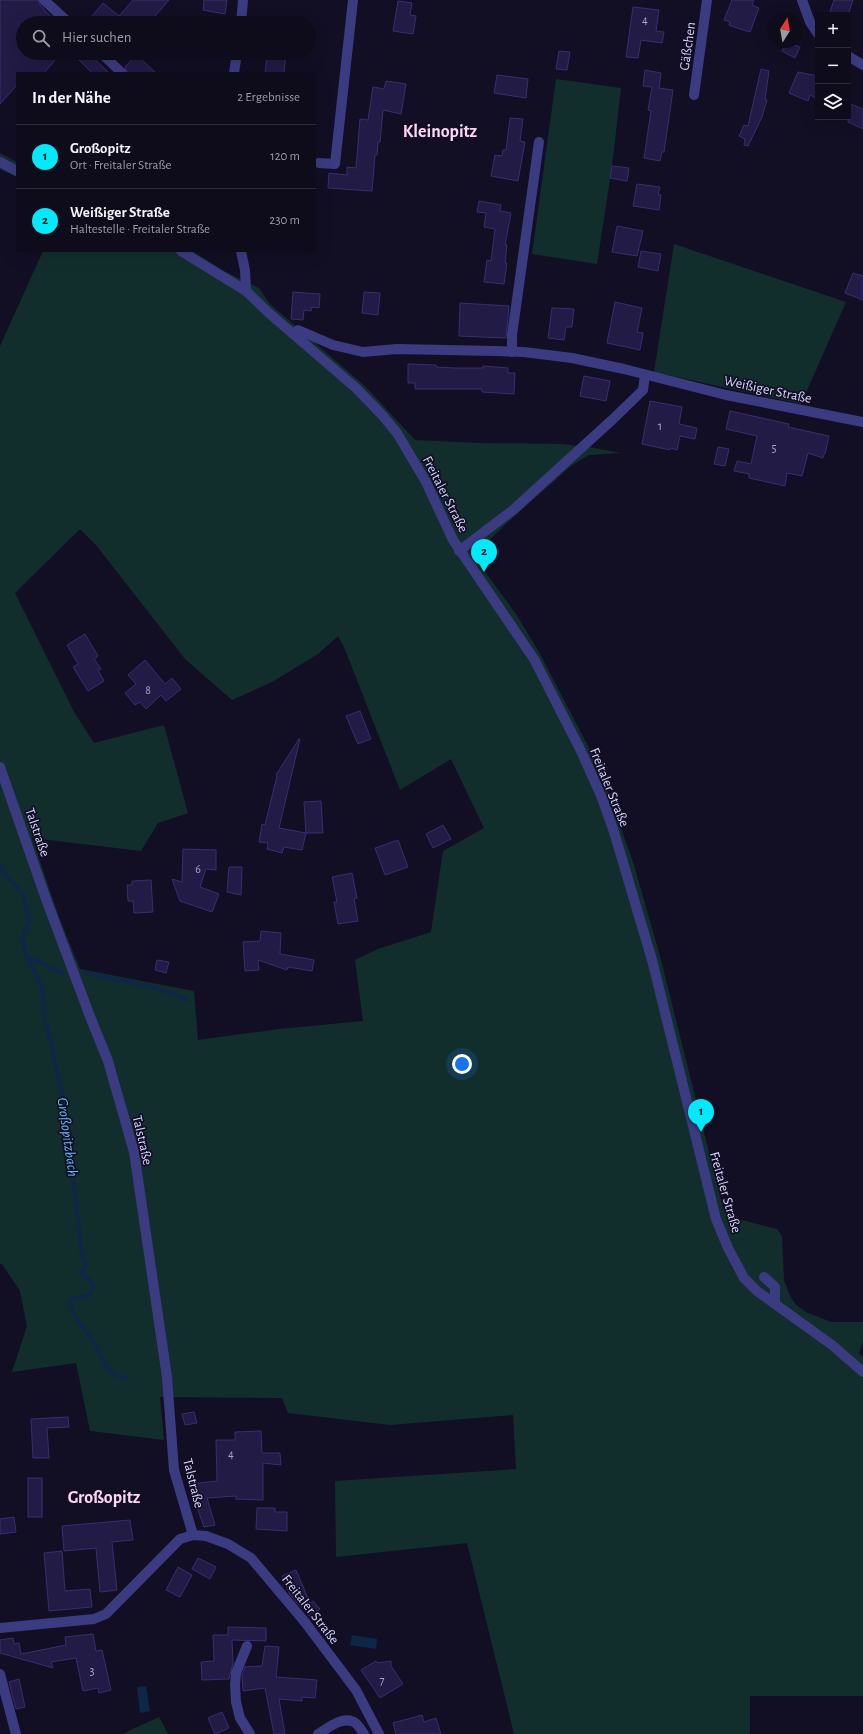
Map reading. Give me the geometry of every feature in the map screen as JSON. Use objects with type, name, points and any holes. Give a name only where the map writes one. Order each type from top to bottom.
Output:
[{"type":"street","points":[[44,0],[61,16]]},
{"type":"street","points":[[242,16],[243,0]]},
{"type":"street","points":[[320,163],[335,164],[353,0]]},
{"type":"street","name":"Gäßchen","points":[[694,96],[708,0]]},
{"type":"street","points":[[802,0],[810,22],[815,30]]},
{"type":"street","points":[[851,58],[863,65]]},
{"type":"street","points":[[109,60],[121,72]]},
{"type":"street","points":[[234,72],[236,60]]},
{"type":"street","points":[[512,352],[512,335],[539,142]]},
{"type":"street","points":[[0,162],[16,170]]},
{"type":"street","name":"Freitaler Straße","points":[[183,252],[246,291],[270,314],[356,388],[397,433],[426,482],[441,518],[459,551],[534,659],[581,751],[602,798],[614,832],[652,960],[716,1219],[728,1248],[744,1278],[757,1291],[832,1344],[863,1372]]},
{"type":"street","points":[[241,252],[245,270],[246,291]]},
{"type":"street","name":"Weißiger Straße","points":[[294,334],[298,330],[333,345],[363,352],[397,349],[512,352],[572,358],[624,368],[733,397],[863,422]]},
{"type":"street","points":[[459,551],[513,510],[612,420],[643,390],[646,375]]},
{"type":"street","name":"Talstraße","points":[[0,767],[46,899],[108,1061],[134,1152],[167,1377],[174,1470],[193,1535]]},
{"type":"street","points":[[764,1277],[775,1287],[775,1304]]},
{"type":"street","points":[[0,1628],[94,1619],[106,1614],[180,1539],[193,1535]]},
{"type":"street","name":"Freitaler Straße","points":[[193,1535],[206,1536],[228,1544],[251,1558],[304,1621],[356,1690],[379,1734]]},
{"type":"street","points":[[247,1646],[236,1673],[235,1686],[236,1702],[240,1718],[250,1734]]},
{"type":"street","points":[[0,1674],[16,1734]]},
{"type":"street","points":[[318,1734],[337,1723],[348,1720],[355,1722],[364,1734]]},
{"type":"green space","points":[[556,79],[621,88],[612,166],[597,264],[532,254]]},
{"type":"green space","points":[[0,153],[16,161],[16,177],[0,169]]},
{"type":"green space","points":[[674,244],[846,302],[801,404],[654,372]]},
{"type":"green space","points":[[43,252],[194,252],[224,271],[259,288],[270,304],[366,387],[415,440],[479,443],[561,444],[621,453],[589,455],[571,466],[482,547],[479,556],[480,565],[516,614],[539,652],[600,769],[634,865],[660,956],[723,1208],[742,1220],[777,1229],[782,1236],[784,1280],[790,1296],[796,1305],[806,1312],[831,1322],[863,1322],[863,1342],[859,1353],[863,1358],[863,1696],[750,1696],[750,1734],[514,1734],[467,1543],[336,1557],[335,1481],[516,1469],[513,1415],[390,1425],[288,1413],[282,1398],[160,1397],[164,1440],[90,1431],[76,1363],[12,1372],[27,1326],[20,1291],[2,1264],[0,1264],[0,346]],"holes":[[[80,529],[96,545],[185,659],[232,700],[272,682],[318,654],[338,636],[344,647],[400,790],[451,759],[484,828],[443,851],[431,932],[378,949],[355,960],[363,1021],[279,1029],[198,1040],[194,991],[80,969],[59,917],[32,838],[141,851],[158,823],[188,813],[164,725],[94,743],[74,712],[15,593]]]},
{"type":"green space","points":[[159,1717],[168,1734],[122,1734]]},
{"type":"water","points":[[352,1635],[377,1639],[376,1649],[350,1645]]},
{"type":"water","points":[[146,1686],[150,1711],[140,1713],[137,1687]]},
{"type":"building","points":[[0,0],[38,0],[40,5],[50,16],[16,16],[16,60],[55,60],[45,72],[16,72],[16,86],[0,104]]},
{"type":"building","points":[[133,0],[169,0],[155,16],[119,16]]},
{"type":"building","points":[[204,0],[227,0],[225,14],[203,10]]},
{"type":"building","points":[[732,0],[754,0],[752,5],[759,8],[750,32],[729,25],[730,22],[724,20]]},
{"type":"building","points":[[834,0],[853,0],[849,12],[830,12]]},
{"type":"building","points":[[398,1],[412,3],[410,15],[416,16],[413,34],[393,31]]},
{"type":"building","points":[[103,3],[119,16],[92,16]]},
{"type":"building","points":[[633,7],[659,10],[656,31],[664,32],[662,43],[641,40],[638,58],[626,57]]},
{"type":"building","points":[[784,48],[800,48],[795,58],[782,51]]},
{"type":"building","points":[[559,51],[570,52],[567,70],[556,69]]},
{"type":"building","points":[[79,60],[95,60],[108,72],[91,72]]},
{"type":"building","points":[[131,60],[142,60],[155,72],[128,72],[125,67]]},
{"type":"building","points":[[266,60],[285,60],[284,72],[265,72]]},
{"type":"building","points":[[761,69],[769,71],[765,99],[767,100],[762,117],[748,146],[744,145],[745,139],[739,136],[744,125],[748,126]]},
{"type":"building","points":[[645,70],[661,73],[659,88],[673,90],[664,152],[662,152],[660,161],[644,158],[651,111],[648,110],[652,87],[643,86]]},
{"type":"building","points":[[798,72],[815,75],[815,98],[810,95],[808,101],[789,93]]},
{"type":"building","points":[[497,75],[528,79],[526,98],[494,93]]},
{"type":"building","points":[[386,81],[406,84],[401,114],[383,110],[380,142],[378,142],[377,155],[375,155],[372,191],[328,188],[329,173],[347,175],[347,167],[356,168],[360,119],[368,120],[373,87],[384,89]]},
{"type":"building","points":[[851,104],[863,109],[863,129],[848,122],[848,120],[851,120]]},
{"type":"building","points":[[510,118],[523,119],[520,141],[525,142],[518,181],[491,176],[495,155],[502,156],[503,150],[506,150]]},
{"type":"building","points":[[612,166],[629,168],[627,181],[610,178]]},
{"type":"building","points":[[637,184],[660,187],[658,195],[661,195],[659,210],[633,206]]},
{"type":"building","points":[[479,201],[501,205],[500,211],[511,213],[505,245],[507,245],[505,263],[507,263],[504,284],[484,282],[487,260],[491,261],[495,229],[484,227],[486,213],[477,212]]},
{"type":"building","points":[[617,226],[643,231],[637,256],[612,252]]},
{"type":"building","points":[[641,251],[661,254],[658,271],[638,267]]},
{"type":"building","points":[[853,273],[863,276],[863,300],[845,293]]},
{"type":"building","points":[[293,292],[320,294],[319,308],[312,307],[311,311],[304,310],[303,320],[291,319]]},
{"type":"building","points":[[364,292],[380,293],[378,315],[362,313]]},
{"type":"building","points":[[615,302],[642,308],[637,332],[643,333],[640,350],[607,343]]},
{"type":"building","points":[[460,303],[509,306],[506,338],[459,336]]},
{"type":"building","points":[[552,308],[574,309],[572,327],[566,327],[564,340],[548,338]]},
{"type":"building","points":[[408,364],[436,365],[436,367],[454,368],[483,368],[483,366],[508,368],[508,373],[515,373],[514,394],[482,392],[482,389],[415,389],[415,383],[408,383]]},
{"type":"building","points":[[584,376],[610,381],[606,401],[580,396]]},
{"type":"building","points":[[650,401],[682,407],[679,424],[697,428],[695,439],[680,436],[677,450],[642,444]]},
{"type":"building","points":[[730,411],[789,424],[788,427],[829,436],[825,454],[823,458],[808,453],[802,476],[787,473],[785,486],[749,478],[749,474],[734,471],[737,461],[751,464],[757,436],[726,429]]},
{"type":"building","points":[[718,447],[729,449],[725,466],[714,464]]},
{"type":"building","points":[[85,634],[98,656],[94,659],[101,669],[98,670],[104,681],[88,691],[73,667],[78,664],[67,645]]},
{"type":"building","points":[[145,660],[165,684],[172,678],[181,689],[166,701],[161,695],[146,709],[140,702],[135,705],[125,693],[136,684],[128,675]]},
{"type":"building","points":[[360,711],[371,739],[358,744],[346,716]]},
{"type":"building","points":[[299,739],[279,828],[306,833],[302,850],[284,847],[282,853],[267,849],[268,843],[259,842],[262,824],[265,825],[276,775]]},
{"type":"building","points":[[321,801],[323,833],[306,833],[304,802]]},
{"type":"building","points":[[443,825],[451,839],[433,848],[426,834]]},
{"type":"building","points":[[398,840],[408,867],[385,875],[375,848]]},
{"type":"building","points":[[183,849],[216,850],[216,870],[206,869],[200,887],[219,894],[212,912],[180,901],[172,879],[182,882]]},
{"type":"building","points":[[229,867],[242,867],[241,895],[227,892]]},
{"type":"building","points":[[352,873],[357,898],[354,899],[358,921],[338,924],[334,902],[337,902],[332,877]]},
{"type":"building","points":[[151,880],[153,912],[134,913],[133,901],[128,901],[127,885],[132,885],[132,881]]},
{"type":"building","points":[[261,931],[281,933],[280,954],[314,960],[312,971],[288,967],[287,970],[258,960],[259,970],[245,971],[243,942],[260,941]]},
{"type":"building","points":[[157,960],[169,962],[166,973],[155,970]]},
{"type":"building","points":[[194,1412],[197,1423],[185,1425],[182,1414]]},
{"type":"building","points":[[68,1417],[69,1427],[47,1428],[49,1458],[33,1458],[31,1419]]},
{"type":"building","points":[[261,1431],[262,1453],[280,1453],[281,1465],[263,1463],[263,1500],[236,1499],[236,1496],[207,1498],[215,1525],[204,1527],[193,1496],[191,1484],[217,1481],[216,1440],[235,1440],[235,1432]]},
{"type":"building","points":[[28,1478],[42,1478],[42,1517],[28,1517]]},
{"type":"building","points":[[257,1508],[275,1508],[275,1512],[287,1512],[287,1531],[256,1529]]},
{"type":"building","points":[[14,1517],[16,1532],[0,1534],[0,1519]]},
{"type":"building","points":[[130,1520],[133,1540],[112,1542],[117,1590],[100,1592],[96,1548],[64,1551],[62,1526]]},
{"type":"building","points":[[62,1551],[65,1591],[90,1589],[92,1607],[49,1611],[44,1553]]},
{"type":"building","points":[[198,1558],[216,1567],[210,1579],[192,1569]]},
{"type":"building","points":[[178,1567],[192,1575],[180,1597],[166,1590]]},
{"type":"building","points":[[296,1570],[310,1603],[313,1601],[320,1609],[314,1613],[317,1620],[314,1621],[290,1595],[282,1576]]},
{"type":"building","points":[[228,1627],[266,1628],[266,1641],[232,1640],[233,1663],[229,1679],[202,1680],[201,1662],[214,1661],[213,1635],[228,1635]]},
{"type":"building","points":[[93,1634],[96,1651],[102,1650],[111,1690],[99,1693],[98,1688],[83,1691],[76,1658],[51,1662],[53,1668],[0,1653],[0,1640],[13,1638],[14,1644],[19,1643],[21,1654],[66,1645],[65,1637]]},
{"type":"building","points":[[265,1646],[279,1647],[276,1677],[317,1680],[315,1698],[302,1697],[302,1701],[279,1699],[285,1734],[274,1734],[265,1688],[243,1691],[242,1675],[245,1667],[262,1666]]},
{"type":"building","points":[[376,1661],[378,1663],[391,1661],[391,1666],[403,1684],[380,1698],[361,1670]]},
{"type":"building","points":[[19,1679],[25,1707],[16,1709],[9,1682]]},
{"type":"building","points":[[222,1712],[229,1728],[215,1734],[208,1718]]},
{"type":"building","points":[[422,1715],[424,1722],[436,1718],[441,1734],[396,1734],[393,1723]]},
{"type":"waterway","name":"Großopitzbach","points":[[0,864],[2,871],[23,894],[29,922],[22,937],[26,956],[42,986],[45,1019],[65,1106],[82,1256],[86,1266],[80,1273],[90,1280],[94,1287],[88,1296],[76,1298],[70,1302],[71,1307],[109,1370],[115,1375],[127,1379]]},
{"type":"waterway","points":[[26,956],[63,973]]},
{"type":"waterway","points":[[85,973],[162,990],[187,1000]]},
{"type":"place","name":"Weißiger Straße","points":[[484,572]]},
{"type":"place","name":"Großopitz","points":[[701,1132]]},
{"type":"district","name":"Kleinopitz","points":[[440,131]]},
{"type":"district","name":"Großopitz","points":[[104,1497]]}]
